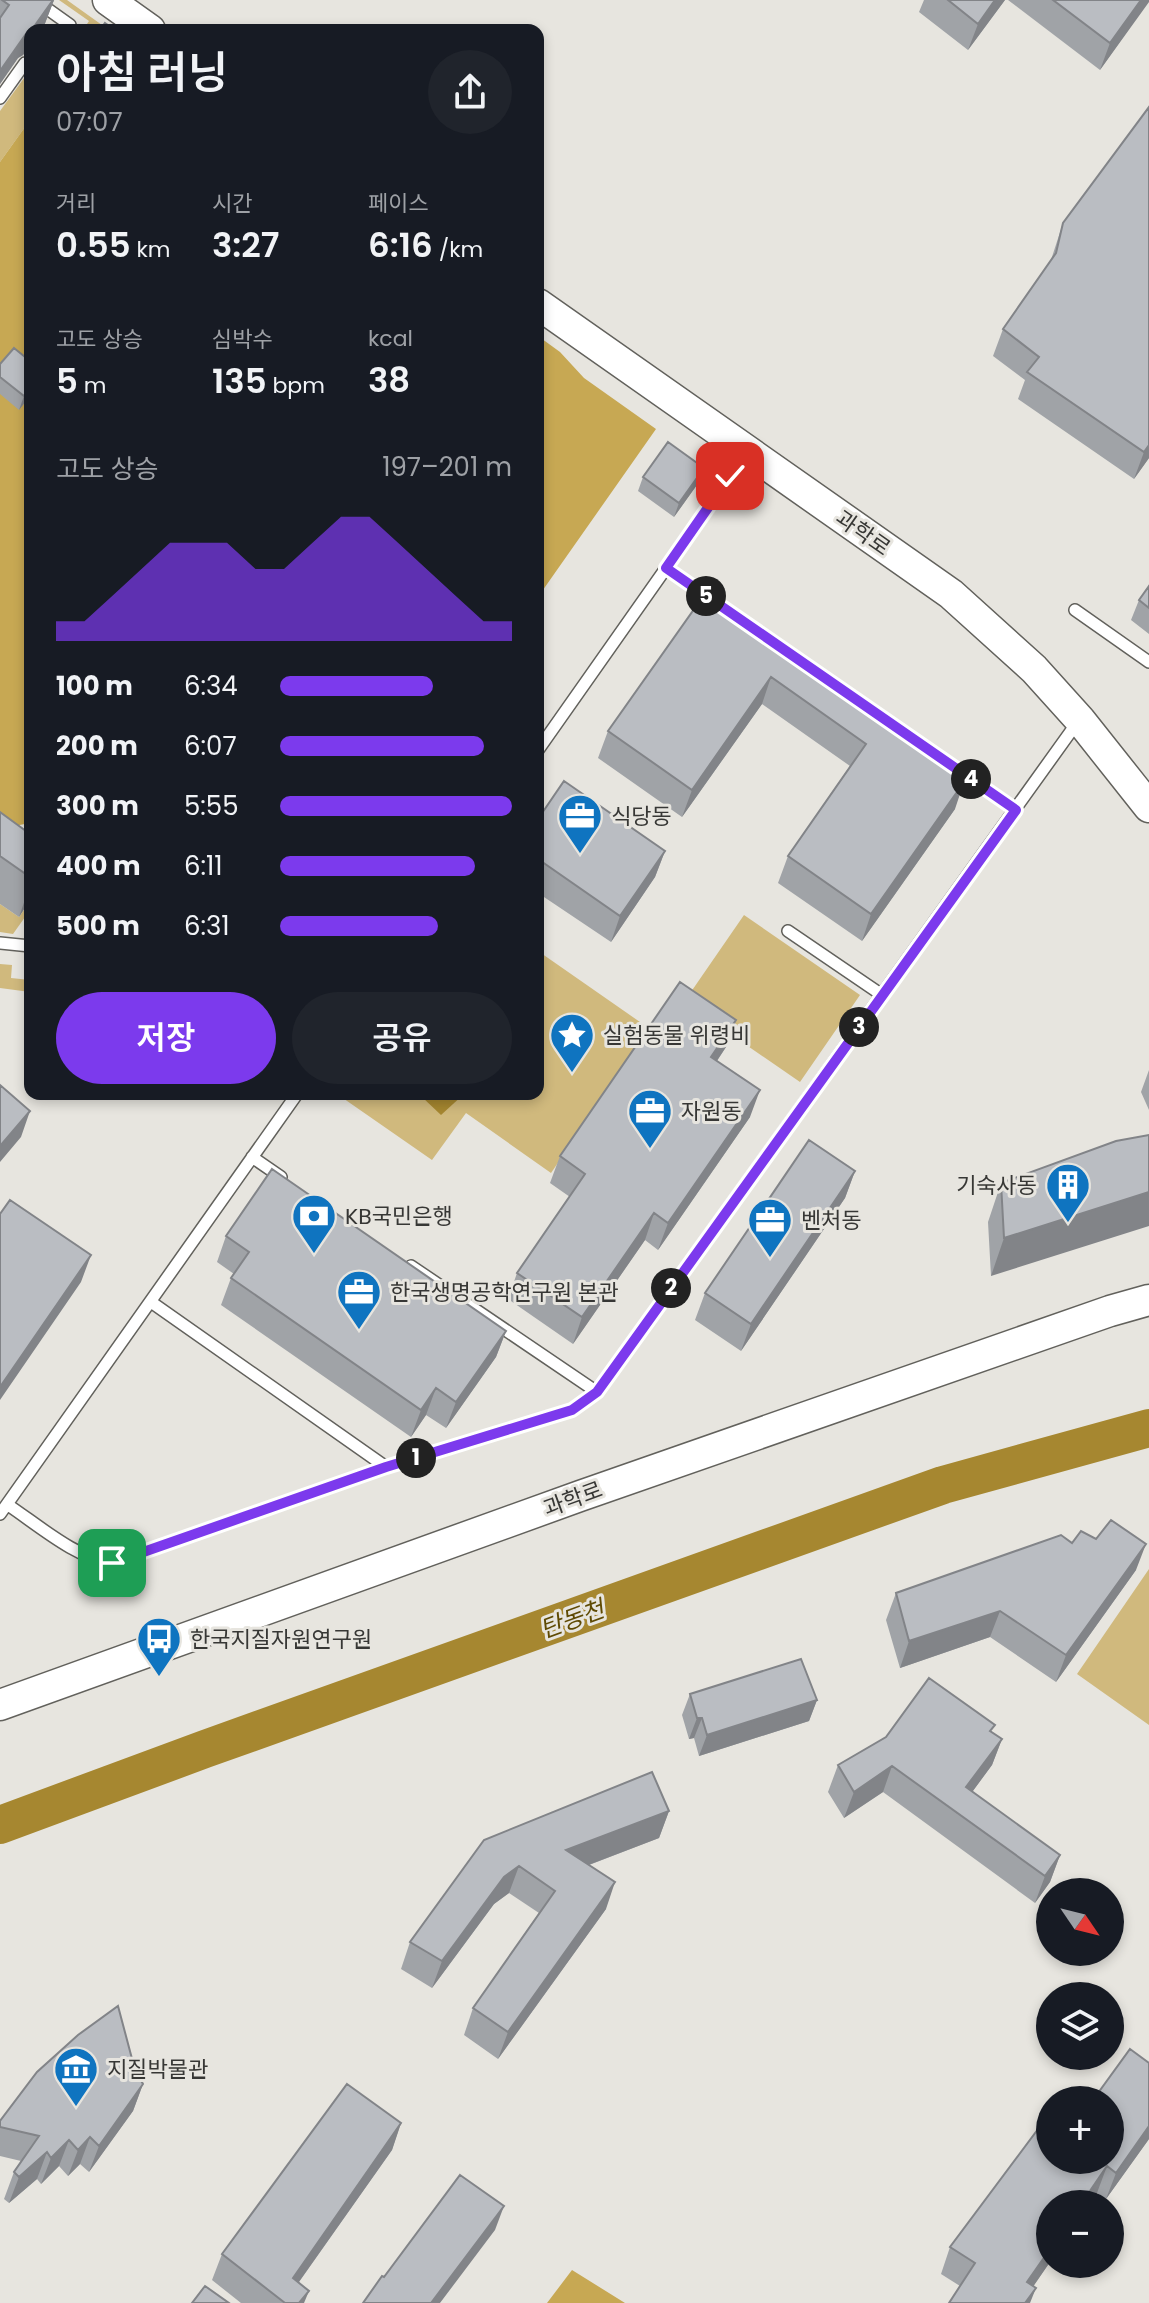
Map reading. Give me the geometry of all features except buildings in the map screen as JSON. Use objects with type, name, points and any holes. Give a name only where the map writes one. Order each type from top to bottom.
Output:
[{"type":"main road","points":[[108,0],[142,24]]},
{"type":"main road","name":"과학로","points":[[544,308],[951,594],[1034,669],[1148,804]]},
{"type":"main road","name":"과학로","points":[[0,1705],[580,1496],[1149,1300]]},
{"type":"lane","points":[[35,0],[69,24]]},
{"type":"lane","points":[[0,98],[24,64]]},
{"type":"lane","points":[[544,741],[747,452]]},
{"type":"lane","points":[[666,568],[1016,810]]},
{"type":"lane","points":[[1075,610],[1149,662]]},
{"type":"lane","points":[[293,1100],[4,1510],[82,1554],[112,1563],[386,1467],[572,1410],[597,1392],[1080,720]]},
{"type":"lane","points":[[788,931],[882,995]]},
{"type":"lane","points":[[0,943],[24,945]]},
{"type":"lane","points":[[252,1157],[291,1184]]},
{"type":"lane","points":[[396,1255],[597,1392]]},
{"type":"lane","points":[[151,1302],[386,1467]]},
{"type":"shaded area","points":[[59,0],[67,0],[101,24],[87,24],[89,21]]},
{"type":"shaded area","points":[[24,78],[24,128],[0,162],[0,111]]},
{"type":"shaded area","points":[[24,128],[24,824],[4,828],[0,825],[0,162]]},
{"type":"shaded area","points":[[544,340],[560,352],[584,378],[656,429],[544,588]]},
{"type":"shaded area","points":[[0,904],[19,917],[24,910],[24,918],[13,934],[0,932]]},
{"type":"shaded area","points":[[744,915],[860,995],[800,1082],[684,1002]]},
{"type":"shaded area","points":[[544,955],[650,1029],[551,1173],[466,1113],[432,1160],[346,1100],[544,1100]]},
{"type":"shaded area","points":[[0,964],[12,965],[11,978],[24,979],[24,991],[0,988]]},
{"type":"shaded area","points":[[425,1100],[457,1100],[441,1115]]},
{"type":"shaded area","points":[[1149,1569],[1149,1725],[1077,1674]]},
{"type":"shaded area","points":[[572,2270],[625,2303],[547,2303]]},
{"type":"waterway","name":"탄동천","points":[[0,1825],[943,1485],[1149,1428]]},
{"type":"place","name":"식당동","points":[[580,855]]},
{"type":"place","name":"실험동물 위령비","points":[[572,1074]]},
{"type":"place","name":"자원동","points":[[650,1150]]},
{"type":"place","name":"기숙사동","points":[[1068,1224]]},
{"type":"place","name":"KB국민은행","points":[[314,1255]]},
{"type":"place","name":"벤처동","points":[[770,1259]]},
{"type":"place","name":"한국생명공학연구원 본관","points":[[359,1331]]},
{"type":"place","name":"한국지질자원연구원","points":[[159,1678]]},
{"type":"place","name":"지질박물관","points":[[76,2108]]},
{"type":"route","points":[[112,1563],[386,1467],[572,1410],[597,1392],[1016,810],[666,568],[730,476]]}]
